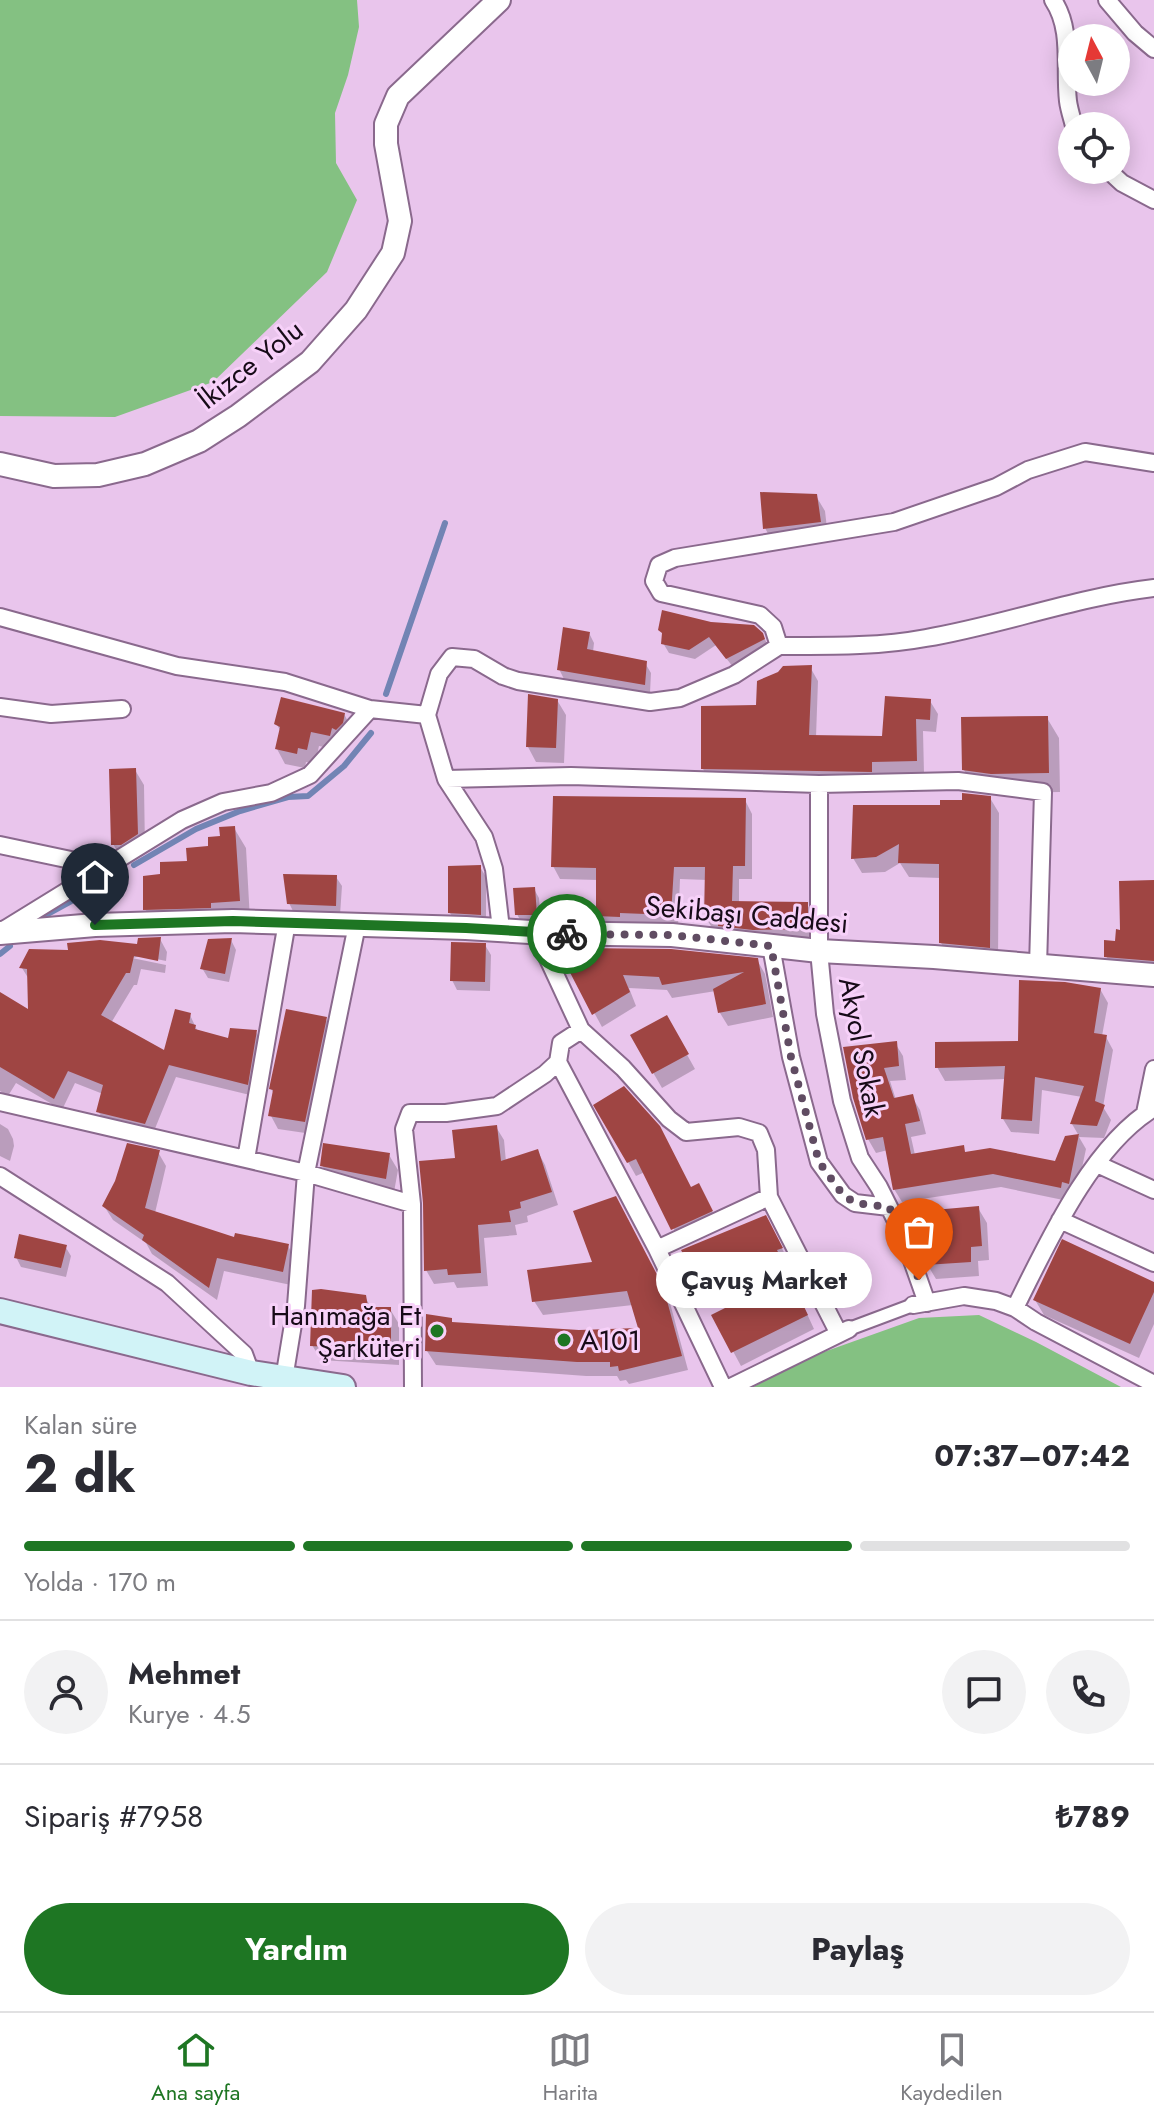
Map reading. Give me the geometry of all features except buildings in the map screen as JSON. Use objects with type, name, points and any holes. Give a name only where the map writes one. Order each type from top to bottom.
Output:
[{"type":"main road","points":[[0,1311],[284,1383],[343,1387]]},
{"type":"street","name":"İkizce Yolu","points":[[0,464],[54,476],[98,475],[145,464],[199,441],[310,362],[356,310],[393,253],[400,221],[386,144],[386,124],[398,96],[499,0]]},
{"type":"street","points":[[1053,0],[1065,32],[1071,112]]},
{"type":"street","points":[[1107,0],[1135,33],[1154,49]]},
{"type":"street","points":[[1124,184],[1154,200]]},
{"type":"street","points":[[779,646],[773,627],[760,615],[661,593],[654,581],[659,565],[675,558],[894,522],[996,487],[1028,470],[1085,452],[1154,463]]},
{"type":"street","points":[[501,929],[494,869],[484,837],[446,779],[427,715],[439,674],[452,657],[474,659],[518,681],[650,702],[680,698],[734,675],[779,646],[846,647],[925,639],[1091,598],[1154,588]]},
{"type":"street","points":[[0,617],[177,666],[285,682],[370,709],[427,715]]},
{"type":"street","points":[[0,707],[51,714],[122,709]]},
{"type":"street","points":[[0,933],[182,820],[223,802],[271,793],[310,775],[370,709]]},
{"type":"street","points":[[446,779],[571,776],[819,784],[958,781],[1043,792],[1038,966]]},
{"type":"street","name":"Akyol Sokak","points":[[819,784],[819,951],[825,1014],[842,1101],[860,1158],[903,1235],[920,1304]]},
{"type":"street","points":[[0,845],[85,863],[103,871]]},
{"type":"street","name":"Sekibaşı Caddesi","points":[[0,933],[95,925],[233,921],[672,935],[819,951],[1154,975]]},
{"type":"street","points":[[246,1159],[287,922]]},
{"type":"street","points":[[284,1383],[296,1306],[306,1173],[357,925]]},
{"type":"street","points":[[536,933],[581,1030],[623,1068],[669,1119],[686,1132],[739,1127],[759,1133],[766,1150],[769,1197],[844,1332]]},
{"type":"street","points":[[771,946],[791,1057],[819,1162],[843,1195],[855,1203],[889,1207]]},
{"type":"street","points":[[581,1030],[561,1043],[558,1062],[657,1249],[723,1387]]},
{"type":"street","points":[[413,1387],[412,1204],[404,1129],[410,1113],[446,1113],[497,1106],[558,1062]]},
{"type":"street","points":[[1015,1308],[1060,1220],[1097,1164],[1113,1143],[1150,1110],[1154,1069]]},
{"type":"street","points":[[0,1102],[306,1173],[412,1204]]},
{"type":"street","points":[[1097,1164],[1154,1190]]},
{"type":"street","points":[[0,1176],[167,1283],[244,1354],[251,1373]]},
{"type":"street","points":[[657,1249],[769,1197]]},
{"type":"street","points":[[1060,1220],[1154,1263]]},
{"type":"street","points":[[731,1387],[844,1332],[920,1304],[964,1296],[996,1301],[1015,1308],[1154,1384]]},
{"type":"green space","points":[[0,0],[357,0],[359,27],[335,113],[336,163],[357,200],[327,272],[213,382],[115,417],[0,416]]},
{"type":"green space","points":[[979,1315],[1121,1387],[753,1387],[807,1358],[919,1318]]},
{"type":"waterway","points":[[386,694],[445,523]]},
{"type":"waterway","points":[[134,865],[196,829],[240,811],[288,797],[308,796],[344,766],[371,733]]},
{"type":"waterway","points":[[42,917],[95,888]]},
{"type":"waterway","points":[[0,954],[10,946]]},
{"type":"way so far","points":[[567,934],[672,935],[771,946],[791,1057],[819,1162],[843,1195],[855,1203],[889,1207],[919,1280]]},
{"type":"place","name":"Çavuş Market","points":[[919,1280]]},
{"type":"place","name":"Hanımağa Et Şarküteri","points":[[437,1331]]},
{"type":"place","name":"A101","points":[[564,1340]]},
{"type":"route","points":[[95,925],[233,921],[501,929],[567,934]]}]
